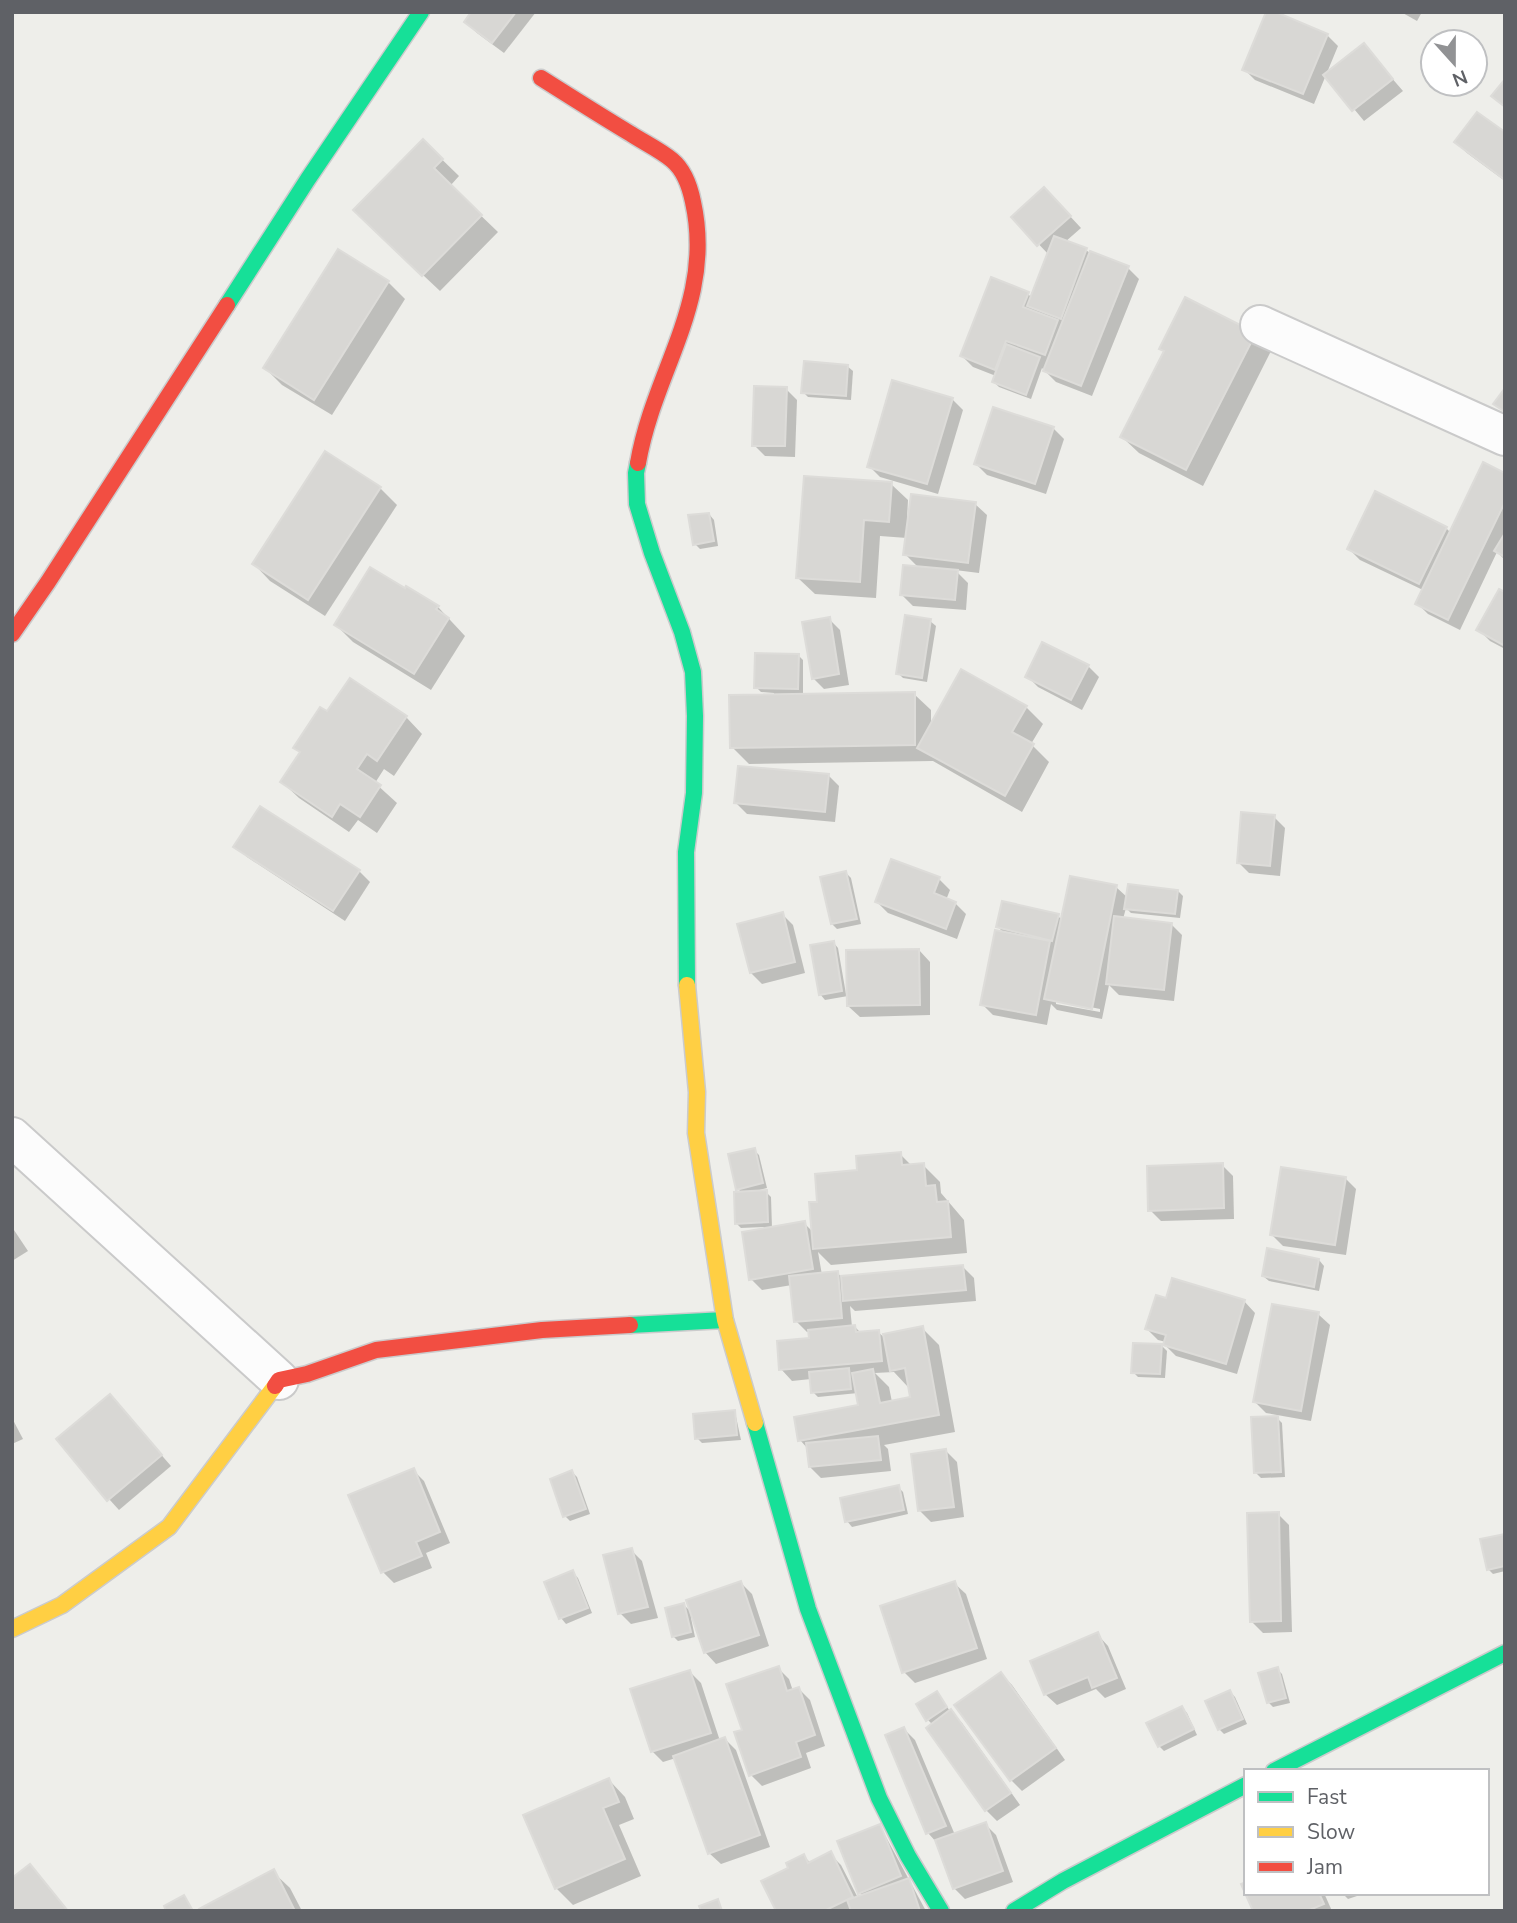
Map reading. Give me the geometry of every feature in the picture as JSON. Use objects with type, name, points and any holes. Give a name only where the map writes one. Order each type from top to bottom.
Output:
[{"type":"street","points":[[12,634],[308,179],[421,12]]},
{"type":"street","points":[[541,78],[674,161],[689,184],[696,215],[699,248],[695,286],[689,311],[643,434],[636,473],[638,504],[652,553],[682,632],[693,672],[694,793],[686,852],[686,975],[697,1092],[696,1133],[725,1320],[808,1609],[879,1798],[908,1856],[941,1911]]},
{"type":"street","points":[[1260,325],[1505,436]]},
{"type":"street","points":[[12,1137],[279,1380]]},
{"type":"street","points":[[12,1629],[62,1605],[169,1527],[279,1380],[307,1374],[376,1350],[415,1344],[542,1330],[725,1320]]},
{"type":"street","points":[[1278,1769],[1505,1653]]},
{"type":"street","points":[[1014,1911],[1063,1881],[1244,1786]]},
{"type":"building","points":[[471,12],[516,12],[492,43],[464,22]]},
{"type":"building","points":[[1266,12],[1276,12],[1328,34],[1303,94],[1242,70]]},
{"type":"building","points":[[1364,43],[1393,79],[1352,111],[1323,75]]},
{"type":"building","points":[[1505,79],[1505,107],[1491,96]]},
{"type":"building","points":[[1477,112],[1505,132],[1505,180],[1454,142]]},
{"type":"building","points":[[423,139],[443,159],[434,168],[482,215],[422,276],[353,210]]},
{"type":"building","points":[[1044,187],[1071,216],[1037,246],[1011,217]]},
{"type":"building","points":[[1054,236],[1087,248],[1061,319],[1027,306]]},
{"type":"building","points":[[338,249],[389,281],[314,400],[263,368]]},
{"type":"building","points":[[1090,251],[1129,266],[1081,386],[1043,371]]},
{"type":"building","points":[[991,277],[1029,292],[1023,307],[1058,320],[1045,355],[1006,341],[995,370],[960,356]]},
{"type":"building","points":[[1185,297],[1256,333],[1186,470],[1120,437],[1164,351],[1159,349]]},
{"type":"building","points":[[1006,344],[1040,357],[1026,395],[992,382]]},
{"type":"building","points":[[804,361],[848,365],[846,396],[801,393]]},
{"type":"building","points":[[892,380],[953,398],[927,484],[867,467]]},
{"type":"building","points":[[754,386],[787,387],[785,446],[752,446]]},
{"type":"building","points":[[1505,388],[1505,412],[1493,404]]},
{"type":"building","points":[[993,407],[1054,427],[1035,484],[974,464]]},
{"type":"building","points":[[325,451],[381,487],[308,600],[252,564]]},
{"type":"building","points":[[1483,462],[1505,473],[1505,502],[1448,620],[1415,604]]},
{"type":"building","points":[[804,476],[892,482],[889,522],[864,520],[860,582],[796,578]]},
{"type":"building","points":[[1375,491],[1447,527],[1419,584],[1347,549]]},
{"type":"building","points":[[911,494],[976,502],[968,563],[903,555]]},
{"type":"building","points":[[709,513],[714,541],[693,545],[688,515]]},
{"type":"building","points":[[1505,533],[1505,557],[1494,551]]},
{"type":"building","points":[[903,565],[958,570],[955,600],[900,595]]},
{"type":"building","points":[[370,567],[439,606],[436,609],[449,618],[414,674],[334,625]]},
{"type":"building","points":[[1499,589],[1505,592],[1505,646],[1476,630]]},
{"type":"building","points":[[905,615],[931,619],[922,678],[896,674]]},
{"type":"building","points":[[830,617],[839,674],[812,679],[802,622]]},
{"type":"building","points":[[1042,642],[1089,665],[1071,700],[1025,677]]},
{"type":"building","points":[[755,653],[799,654],[798,689],[754,688]]},
{"type":"building","points":[[961,669],[1027,706],[1012,732],[1034,744],[1005,796],[917,748]]},
{"type":"building","points":[[350,678],[407,716],[377,761],[367,754],[357,769],[381,785],[360,817],[340,804],[332,817],[280,782],[300,752],[293,748],[320,707],[327,711]]},
{"type":"building","points":[[915,692],[915,745],[730,748],[729,695]]},
{"type":"building","points":[[738,766],[829,774],[825,812],[734,803]]},
{"type":"building","points":[[260,806],[360,870],[333,911],[233,847]]},
{"type":"building","points":[[1241,812],[1275,815],[1270,866],[1237,863]]},
{"type":"building","points":[[891,859],[940,877],[934,893],[956,902],[946,929],[875,902]]},
{"type":"building","points":[[846,871],[857,919],[831,924],[820,877]]},
{"type":"building","points":[[1070,876],[1117,885],[1092,1009],[1044,999]]},
{"type":"building","points":[[1128,884],[1178,890],[1175,914],[1124,909]]},
{"type":"building","points":[[1002,901],[1059,914],[1052,941],[996,927]]},
{"type":"building","points":[[783,912],[795,962],[750,973],[737,924]]},
{"type":"building","points":[[1114,916],[1172,923],[1164,990],[1106,984]]},
{"type":"building","points":[[995,930],[1050,941],[1036,1015],[980,1005]]},
{"type":"building","points":[[834,941],[842,991],[819,995],[810,945]]},
{"type":"building","points":[[919,949],[920,1005],[847,1006],[846,950]]},
{"type":"building","points":[[755,1148],[763,1183],[736,1190],[728,1154]]},
{"type":"building","points":[[901,1152],[902,1165],[924,1163],[926,1186],[935,1185],[937,1202],[948,1201],[951,1237],[813,1249],[809,1202],[817,1202],[815,1174],[857,1170],[856,1156]]},
{"type":"building","points":[[1223,1163],[1224,1208],[1148,1211],[1147,1166]]},
{"type":"building","points":[[1281,1167],[1346,1177],[1335,1245],[1270,1235]]},
{"type":"building","points":[[767,1190],[768,1222],[735,1224],[734,1192]]},
{"type":"building","points":[[805,1221],[813,1269],[749,1280],[742,1232]]},
{"type":"building","points":[[1267,1248],[1319,1259],[1314,1287],[1262,1276]]},
{"type":"building","points":[[963,1265],[966,1290],[843,1301],[841,1276]]},
{"type":"building","points":[[838,1271],[842,1318],[794,1322],[789,1276]]},
{"type":"building","points":[[1172,1278],[1245,1300],[1226,1364],[1163,1345],[1166,1335],[1145,1329],[1156,1295],[1166,1298]]},
{"type":"building","points":[[1272,1304],[1319,1312],[1301,1411],[1253,1402]]},
{"type":"building","points":[[855,1325],[856,1332],[879,1330],[882,1361],[779,1370],[777,1341],[809,1338],[808,1330]]},
{"type":"building","points":[[923,1326],[939,1415],[798,1441],[794,1417],[858,1405],[852,1373],[873,1369],[880,1403],[910,1397],[905,1368],[890,1371],[883,1334]]},
{"type":"building","points":[[1133,1343],[1162,1344],[1160,1374],[1131,1373]]},
{"type":"building","points":[[849,1368],[851,1389],[811,1393],[809,1372]]},
{"type":"building","points":[[110,1394],[162,1455],[107,1501],[56,1439]]},
{"type":"building","points":[[735,1410],[737,1435],[695,1439],[693,1414]]},
{"type":"building","points":[[1278,1416],[1281,1472],[1254,1473],[1251,1417]]},
{"type":"building","points":[[878,1436],[881,1460],[809,1467],[806,1443]]},
{"type":"building","points":[[946,1449],[954,1507],[918,1511],[911,1454]]},
{"type":"building","points":[[414,1468],[440,1532],[416,1542],[422,1556],[381,1573],[348,1495]]},
{"type":"building","points":[[572,1470],[586,1509],[563,1517],[550,1479]]},
{"type":"building","points":[[899,1485],[904,1510],[845,1522],[840,1498]]},
{"type":"building","points":[[1279,1512],[1281,1621],[1250,1622],[1247,1513]]},
{"type":"building","points":[[1505,1534],[1505,1566],[1487,1570],[1480,1539]]},
{"type":"building","points":[[632,1548],[648,1607],[618,1614],[603,1555]]},
{"type":"building","points":[[573,1570],[588,1608],[559,1619],[544,1582]]},
{"type":"building","points":[[741,1581],[759,1635],[704,1653],[686,1600]]},
{"type":"building","points":[[955,1581],[977,1648],[902,1673],[880,1606]]},
{"type":"building","points":[[684,1603],[691,1632],[672,1637],[665,1608]]},
{"type":"building","points":[[1098,1632],[1117,1678],[1092,1688],[1088,1677],[1044,1695],[1030,1661]]},
{"type":"building","points":[[779,1666],[787,1691],[799,1687],[815,1735],[796,1742],[801,1757],[749,1776],[734,1732],[742,1730],[726,1684]]},
{"type":"building","points":[[1278,1667],[1286,1698],[1267,1703],[1258,1673]]},
{"type":"building","points":[[690,1670],[711,1733],[651,1752],[630,1689]]},
{"type":"building","points":[[1001,1672],[1056,1748],[1010,1781],[954,1705]]},
{"type":"building","points":[[1230,1690],[1243,1719],[1218,1730],[1205,1701]]},
{"type":"building","points":[[937,1691],[947,1707],[926,1721],[916,1704]]},
{"type":"building","points":[[1182,1706],[1194,1729],[1158,1747],[1146,1723]]},
{"type":"building","points":[[951,1709],[1011,1793],[985,1811],[926,1728]]},
{"type":"building","points":[[904,1727],[946,1826],[926,1834],[885,1735]]},
{"type":"building","points":[[725,1737],[760,1835],[708,1854],[673,1756]]},
{"type":"building","points":[[609,1778],[619,1802],[603,1808],[625,1859],[555,1889],[523,1815]]},
{"type":"building","points":[[986,1822],[1003,1871],[953,1889],[935,1840]]},
{"type":"building","points":[[880,1824],[901,1876],[858,1894],[837,1841]]},
{"type":"building","points":[[831,1851],[853,1897],[824,1911],[776,1911],[761,1881],[788,1868],[786,1863],[804,1854],[808,1863]]},
{"type":"building","points":[[30,1864],[68,1911],[12,1911],[12,1878]]},
{"type":"building","points":[[274,1869],[295,1911],[200,1911],[199,1909]]},
{"type":"building","points":[[909,1878],[920,1911],[851,1911],[847,1900]]},
{"type":"building","points":[[184,1895],[193,1911],[166,1911],[164,1906]]},
{"type":"building","points":[[1246,1895],[1320,1895],[1324,1904],[1307,1911],[1253,1911]]},
{"type":"building","points":[[718,1899],[722,1911],[701,1911],[699,1906]]},
{"type":"traffic: fast","points":[[227,305],[421,12]]},
{"type":"traffic: fast","points":[[638,463],[637,504],[652,553],[682,632],[693,672],[694,793],[686,852],[687,985]]},
{"type":"traffic: fast","points":[[630,1325],[725,1320]]},
{"type":"traffic: fast","points":[[755,1423],[808,1609],[879,1798],[908,1856],[941,1911]]},
{"type":"traffic: fast","points":[[1278,1769],[1505,1653]]},
{"type":"traffic: fast","points":[[1014,1911],[1063,1881],[1244,1786]]},
{"type":"traffic: slow","points":[[687,985],[697,1092],[696,1133],[725,1320],[755,1423]]},
{"type":"traffic: slow","points":[[12,1629],[62,1605],[169,1527],[275,1386]]},
{"type":"traffic: jam","points":[[541,78],[672,160],[683,174],[692,196],[698,238],[696,271],[680,335],[656,397],[638,463]]},
{"type":"traffic: jam","points":[[12,634],[227,305]]},
{"type":"traffic: jam","points":[[275,1386],[279,1380],[307,1374],[376,1350],[542,1330],[630,1325]]}]
